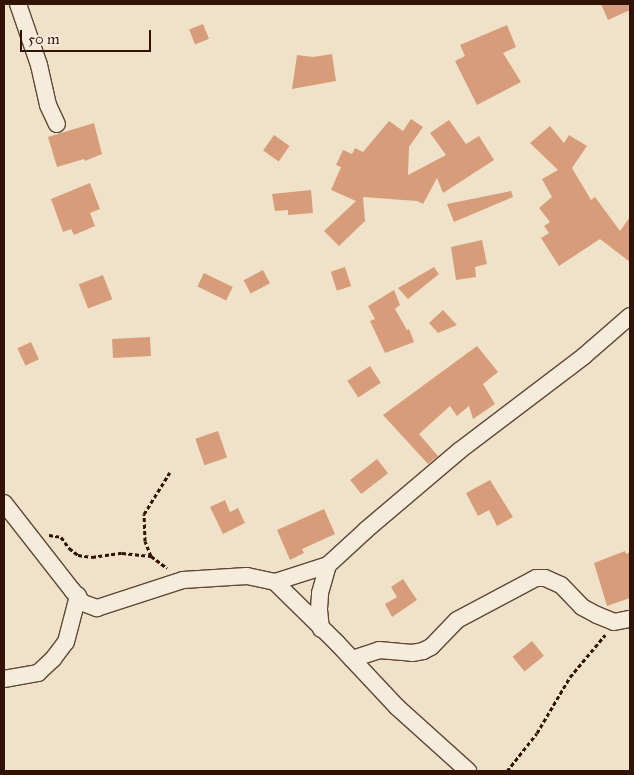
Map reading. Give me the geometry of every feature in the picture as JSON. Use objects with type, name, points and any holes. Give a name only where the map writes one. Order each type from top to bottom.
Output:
[{"type":"street","points":[[18,4],[39,65],[46,99],[57,124]]},
{"type":"street","points":[[4,504],[83,602],[97,608],[183,580],[247,576],[275,582],[328,565],[459,451],[584,356],[630,316]]},
{"type":"street","points":[[321,629],[320,593],[328,565]]},
{"type":"street","points":[[352,659],[379,650],[412,653],[423,651],[431,647],[457,620],[536,578],[545,578],[561,585],[582,607],[614,622],[630,619]]},
{"type":"street","points":[[275,582],[397,707],[468,771]]},
{"type":"street","points":[[4,678],[38,673],[54,659],[66,642],[78,596]]},
{"type":"path","points":[[151,556],[145,541],[144,514],[170,472]]},
{"type":"path","points":[[27,532],[61,537],[69,548],[78,555],[92,557],[122,553],[151,556],[183,580]]},
{"type":"path","points":[[507,771],[550,714],[570,676],[594,651],[614,622]]},
{"type":"building","points":[[601,4],[630,4],[630,10],[608,20]]},
{"type":"building","points":[[203,24],[209,39],[195,44],[189,30]]},
{"type":"building","points":[[507,25],[516,47],[503,53],[521,82],[477,105],[455,61],[465,56],[460,45]]},
{"type":"building","points":[[332,54],[336,81],[292,89],[297,55],[313,57]]},
{"type":"building","points":[[411,119],[423,127],[409,147],[408,175],[446,155],[430,133],[449,120],[466,144],[479,136],[494,160],[443,193],[437,178],[423,204],[417,201],[363,197],[365,221],[339,246],[324,231],[356,201],[331,190],[341,167],[336,165],[343,150],[352,154],[355,148],[363,152],[389,121],[403,131]]},
{"type":"building","points":[[94,123],[102,154],[85,161],[84,159],[57,167],[48,137]]},
{"type":"building","points":[[550,126],[564,143],[569,135],[587,146],[572,168],[591,200],[595,197],[620,231],[630,217],[630,262],[600,239],[559,266],[541,238],[549,233],[544,226],[550,222],[539,208],[552,197],[542,179],[558,170],[530,143]]},
{"type":"building","points":[[274,135],[290,146],[279,161],[263,151]]},
{"type":"building","points":[[90,183],[100,209],[90,213],[95,226],[74,235],[71,229],[63,232],[51,199]]},
{"type":"building","points":[[311,190],[313,213],[288,215],[288,210],[275,211],[272,194]]},
{"type":"building","points":[[511,191],[513,197],[454,222],[447,204]]},
{"type":"building","points":[[482,240],[487,264],[475,267],[476,277],[456,280],[451,247]]},
{"type":"building","points":[[345,267],[351,286],[337,291],[331,272]]},
{"type":"building","points":[[434,267],[439,274],[408,299],[398,288]]},
{"type":"building","points":[[263,270],[270,283],[251,294],[244,280]]},
{"type":"building","points":[[204,273],[233,287],[226,301],[197,286]]},
{"type":"building","points":[[103,275],[112,299],[88,309],[79,284]]},
{"type":"building","points":[[394,290],[400,305],[395,309],[407,330],[409,329],[414,342],[385,353],[370,321],[375,319],[368,306]]},
{"type":"building","points":[[443,310],[457,325],[438,333],[429,323]]},
{"type":"building","points":[[150,337],[151,356],[113,358],[112,339]]},
{"type":"building","points":[[31,342],[39,359],[25,366],[17,348]]},
{"type":"building","points":[[477,346],[498,372],[483,384],[495,404],[473,419],[469,406],[457,416],[450,406],[419,434],[438,456],[428,464],[383,415]]},
{"type":"building","points":[[370,366],[381,383],[358,397],[347,381]]},
{"type":"building","points":[[218,431],[227,457],[204,465],[195,439]]},
{"type":"building","points":[[377,459],[388,473],[361,494],[350,480]]},
{"type":"building","points":[[490,480],[513,517],[497,526],[489,510],[478,516],[466,493]]},
{"type":"building","points":[[225,500],[230,512],[238,508],[245,523],[223,534],[210,507]]},
{"type":"building","points":[[324,509],[335,534],[302,549],[304,553],[290,560],[277,530]]},
{"type":"building","points":[[625,551],[626,554],[630,552],[630,598],[607,606],[594,563]]},
{"type":"building","points":[[403,579],[417,600],[392,617],[385,604],[397,597],[391,587]]},
{"type":"building","points":[[532,641],[544,656],[525,671],[513,657]]}]
